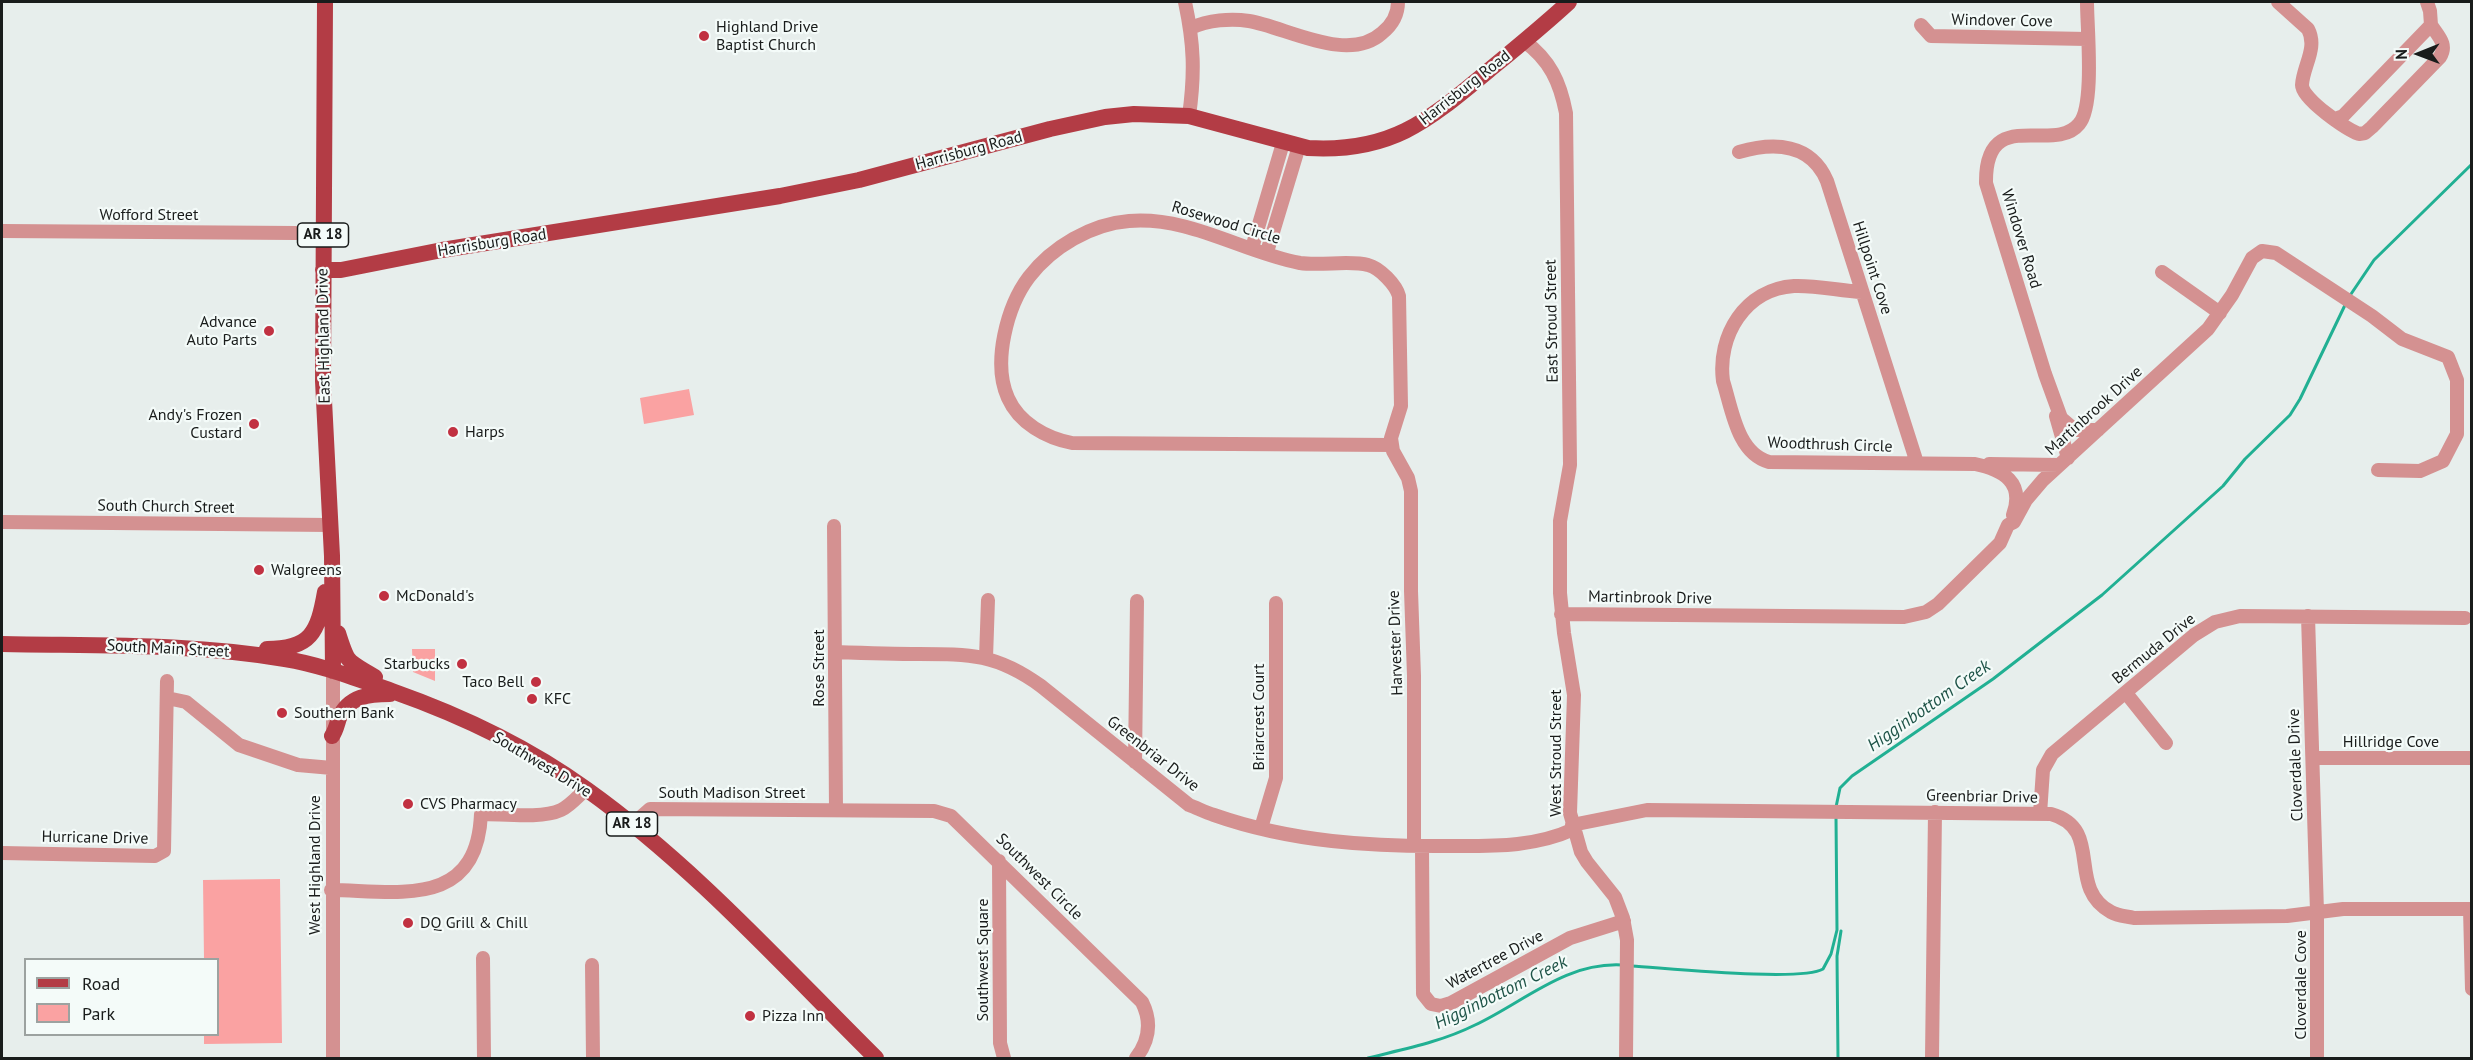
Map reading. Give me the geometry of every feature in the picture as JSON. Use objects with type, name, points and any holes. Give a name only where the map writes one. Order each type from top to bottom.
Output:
[{"type":"main road","name":"East Highland Drive","points":[[325,2],[323,381],[332,556],[333,671]]},
{"type":"main road","name":"Harrisburg Road","points":[[323,270],[341,270],[442,250],[780,196],[859,180],[1050,129],[1134,114],[1189,116],[1291,145],[1347,149],[1398,136],[1439,111],[1569,2]]},
{"type":"main road","points":[[177,647],[280,649],[303,644],[319,620],[332,556]]},
{"type":"main road","points":[[332,615],[345,657],[401,694]]},
{"type":"main road","name":"South Main Street","points":[[2,644],[177,647],[286,659],[333,671]]},
{"type":"main road","name":"Southwest Drive","points":[[333,671],[401,694],[474,724],[539,759],[586,789],[633,824],[674,859],[876,1059]]},
{"type":"main road","points":[[332,736],[342,712],[355,700],[369,694],[401,694]]},
{"type":"street","points":[[1185,2],[1191,28],[1194,68],[1189,116]]},
{"type":"street","points":[[1191,28],[1212,22],[1243,20],[1320,43],[1357,44],[1378,38],[1388,28],[1397,10],[1398,2]]},
{"type":"street","name":"Windover Road","points":[[2087,2],[2088,100],[2080,124],[2063,134],[2020,135],[2006,139],[1992,152],[1986,170],[1986,183],[2045,374],[2063,421],[2078,431],[2098,430]]},
{"type":"street","points":[[2278,2],[2312,35],[2302,85],[2303,91],[2307,97],[2358,134],[2365,133],[2373,127],[2444,51],[2443,42],[2431,25],[2427,2]]},
{"type":"street","name":"Windover Cove","points":[[1921,25],[1931,36],[2087,39]]},
{"type":"street","points":[[2335,118],[2343,116],[2431,25]]},
{"type":"street","name":"East Stroud Street","points":[[1524,41],[1544,58],[1553,70],[1560,85],[1566,113],[1570,465],[1560,521],[1561,614]]},
{"type":"street","points":[[1252,248],[1291,145]]},
{"type":"street","points":[[1267,252],[1291,145]]},
{"type":"street","name":"Hillpoint Cove","points":[[1739,152],[1762,145],[1791,149],[1808,156],[1820,166],[1827,181],[1917,463]]},
{"type":"street","name":"Rosewood Circle","points":[[1150,220],[1180,225],[1252,248],[1308,264],[1369,265],[1397,290],[1401,406],[1392,430],[1392,445],[1072,443],[1045,436],[1011,404],[1005,391],[1002,354],[1011,310],[1028,278],[1059,247],[1091,231],[1107,226],[1150,220]]},
{"type":"street","name":"Wofford Street","points":[[2,231],[296,233]]},
{"type":"street","name":"Martinbrook Drive","points":[[1561,614],[1913,616],[1926,612],[1938,604],[2000,543],[2008,525],[2014,522],[2026,500],[2043,480],[2194,343],[2220,313],[2252,258],[2262,251],[2276,253],[2402,339],[2448,357],[2457,380],[2457,434],[2443,461],[2420,471],[2378,470]]},
{"type":"street","points":[[2162,272],[2220,313]]},
{"type":"street","name":"Woodthrush Circle","points":[[1863,292],[1792,286],[1760,298],[1740,314],[1726,337],[1722,352],[1723,381],[1744,444],[1759,459],[1769,462],[1975,464],[2063,461]]},
{"type":"street","name":"Windover Road","points":[[2045,374],[2063,461]]},
{"type":"street","name":"Harvester Drive","points":[[1392,445],[1408,478],[1411,491],[1411,591],[1418,846]]},
{"type":"street","name":"Woodthrush Circle","points":[[1975,464],[1996,469],[2006,476],[2014,488],[2017,503],[2008,525]]},
{"type":"street","name":"South Church Street","points":[[2,522],[330,525]]},
{"type":"street","name":"Rose Street","points":[[834,526],[836,810]]},
{"type":"street","points":[[986,658],[988,600]]},
{"type":"street","points":[[1135,762],[1137,601]]},
{"type":"street","name":"Briarcrest Court","points":[[1261,828],[1276,778],[1276,603]]},
{"type":"street","name":"West Stroud Street","points":[[1561,614],[1574,695],[1570,804],[1573,827],[1587,862],[1615,897],[1623,921],[1627,940],[1626,1059]]},
{"type":"street","name":"Bermuda Drive","points":[[2040,814],[2043,770],[2052,754],[2194,635],[2215,622],[2240,616],[2465,618]]},
{"type":"street","name":"Cloverdale Drive","points":[[2308,616],[2317,912]]},
{"type":"street","name":"Greenbriar Drive","points":[[835,652],[957,653],[986,658],[1031,679],[1189,805],[1213,815],[1261,828],[1346,844],[1521,845],[1573,827],[1647,810],[2040,814],[2061,817],[2070,825],[2082,844],[2084,871],[2091,893],[2099,904],[2117,915],[2134,918],[2275,916],[2343,909],[2471,909]]},
{"type":"street","name":"West Highland Drive","points":[[333,671],[331,890],[333,1059]]},
{"type":"street","points":[[167,681],[167,698],[186,702],[239,745],[298,765],[332,768]]},
{"type":"street","points":[[2126,693],[2166,743]]},
{"type":"street","name":"Hurricane Drive","points":[[2,853],[155,856],[162,853],[165,848],[167,698]]},
{"type":"street","name":"Hillridge Cove","points":[[2313,758],[2470,758]]},
{"type":"street","points":[[331,890],[425,891],[441,886],[458,874],[469,862],[476,844],[481,814],[558,812],[586,789]]},
{"type":"street","name":"South Madison Street","points":[[633,824],[650,809],[836,810]]},
{"type":"street","name":"Southwest Circle","points":[[836,810],[944,813],[959,822],[1142,1002],[1148,1018],[1148,1033],[1144,1047],[1136,1059]]},
{"type":"street","points":[[1932,1059],[1935,813]]},
{"type":"street","name":"Watertree Drive","points":[[1418,846],[1423,994],[1431,1005],[1441,1006],[1451,1003],[1570,938],[1623,921]]},
{"type":"street","name":"Southwest Square","points":[[999,861],[1000,1043],[1004,1059]]},
{"type":"street","points":[[2471,909],[2472,989]]},
{"type":"street","name":"Cloverdale Cove","points":[[2317,912],[2317,1059]]},
{"type":"street","points":[[483,958],[483,1059]]},
{"type":"street","points":[[592,965],[593,1059]]},
{"type":"green space","points":[[689,389],[694,415],[644,424],[640,398]]},
{"type":"green space","points":[[412,649],[435,649],[435,681],[413,672]]},
{"type":"green space","points":[[280,879],[282,1043],[204,1044],[204,1036],[219,1036],[219,958],[204,958],[203,880]]},
{"type":"waterway","name":"Higginbottom Creek","points":[[2349,297],[2374,260],[2472,164]]},
{"type":"waterway","name":"Higginbottom Creek","points":[[1836,807],[1840,788],[1852,776],[1993,679],[2102,595],[2223,486],[2245,459],[2290,415],[2346,303]]},
{"type":"waterway","name":"Higginbottom Creek","points":[[1632,966],[1762,974],[1810,973],[1823,969],[1831,954],[1837,930],[1836,817]]},
{"type":"waterway","points":[[1838,1058],[1837,956],[1841,931]]},
{"type":"waterway","name":"Higginbottom Creek","points":[[1368,1058],[1462,1031],[1546,985],[1582,970],[1622,965]]},
{"type":"place","name":"Highland Drive Baptist Church","points":[[704,36]]},
{"type":"place","name":"Advance Auto Parts","points":[[269,331]]},
{"type":"place","name":"Andy's Frozen Custard","points":[[254,424]]},
{"type":"place","name":"Harps","points":[[453,432]]},
{"type":"place","name":"Walgreens","points":[[259,570]]},
{"type":"place","name":"McDonald's","points":[[384,596]]},
{"type":"place","name":"Starbucks","points":[[462,664]]},
{"type":"place","name":"Taco Bell","points":[[536,682]]},
{"type":"place","name":"KFC","points":[[532,699]]},
{"type":"place","name":"Southern Bank","points":[[282,713]]},
{"type":"place","name":"CVS Pharmacy","points":[[408,804]]},
{"type":"place","name":"DQ Grill & Chill","points":[[408,923]]},
{"type":"place","name":"Pizza Inn","points":[[750,1016]]}]
